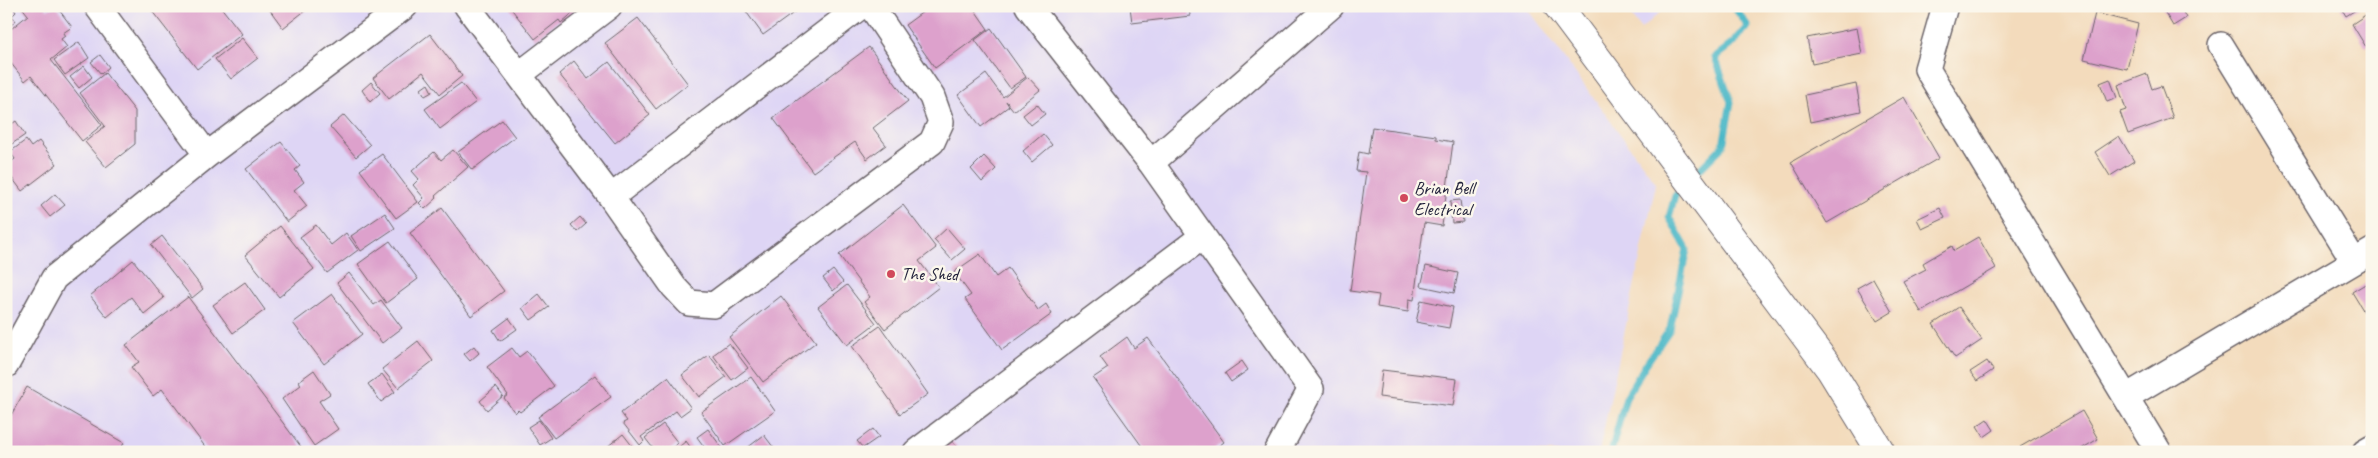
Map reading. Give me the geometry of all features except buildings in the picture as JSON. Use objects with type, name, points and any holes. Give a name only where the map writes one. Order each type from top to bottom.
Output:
[{"type":"main road","points":[[1558,6],[1830,369],[1881,452]]},
{"type":"street","points":[[98,6],[207,155]]},
{"type":"street","points":[[6,365],[54,278],[207,155],[405,6]]},
{"type":"street","points":[[467,6],[611,197],[674,287],[688,303],[714,305],[932,142],[941,122],[932,97],[871,6]]},
{"type":"street","points":[[520,74],[609,6]]},
{"type":"street","points":[[611,197],[861,6]]},
{"type":"street","points":[[1028,6],[1151,163],[1311,389],[1277,452]]},
{"type":"street","points":[[1151,163],[1331,6]]},
{"type":"street","points":[[1945,6],[1927,69],[2160,452]]},
{"type":"street","points":[[2126,397],[2363,256],[2221,45]]},
{"type":"street","points":[[916,452],[1204,236]]},
{"type":"street","points":[[2365,452],[2372,448]]},
{"type":"shaded area","points":[[6,6],[1526,6],[1656,183],[1599,452],[6,452]]},
{"type":"shaded area","points":[[1624,6],[1667,6],[1641,29]]},
{"type":"waterway","points":[[1693,176],[1723,146],[1731,102],[1715,57],[1732,44],[1748,26],[1737,11],[1740,6]]},
{"type":"waterway","points":[[1611,452],[1626,397],[1670,329],[1687,249],[1669,217],[1675,196],[1686,184]]},
{"type":"place","name":"Brian Bell Electrical","points":[[1404,198]]},
{"type":"place","name":"The Shed","points":[[891,274]]}]
